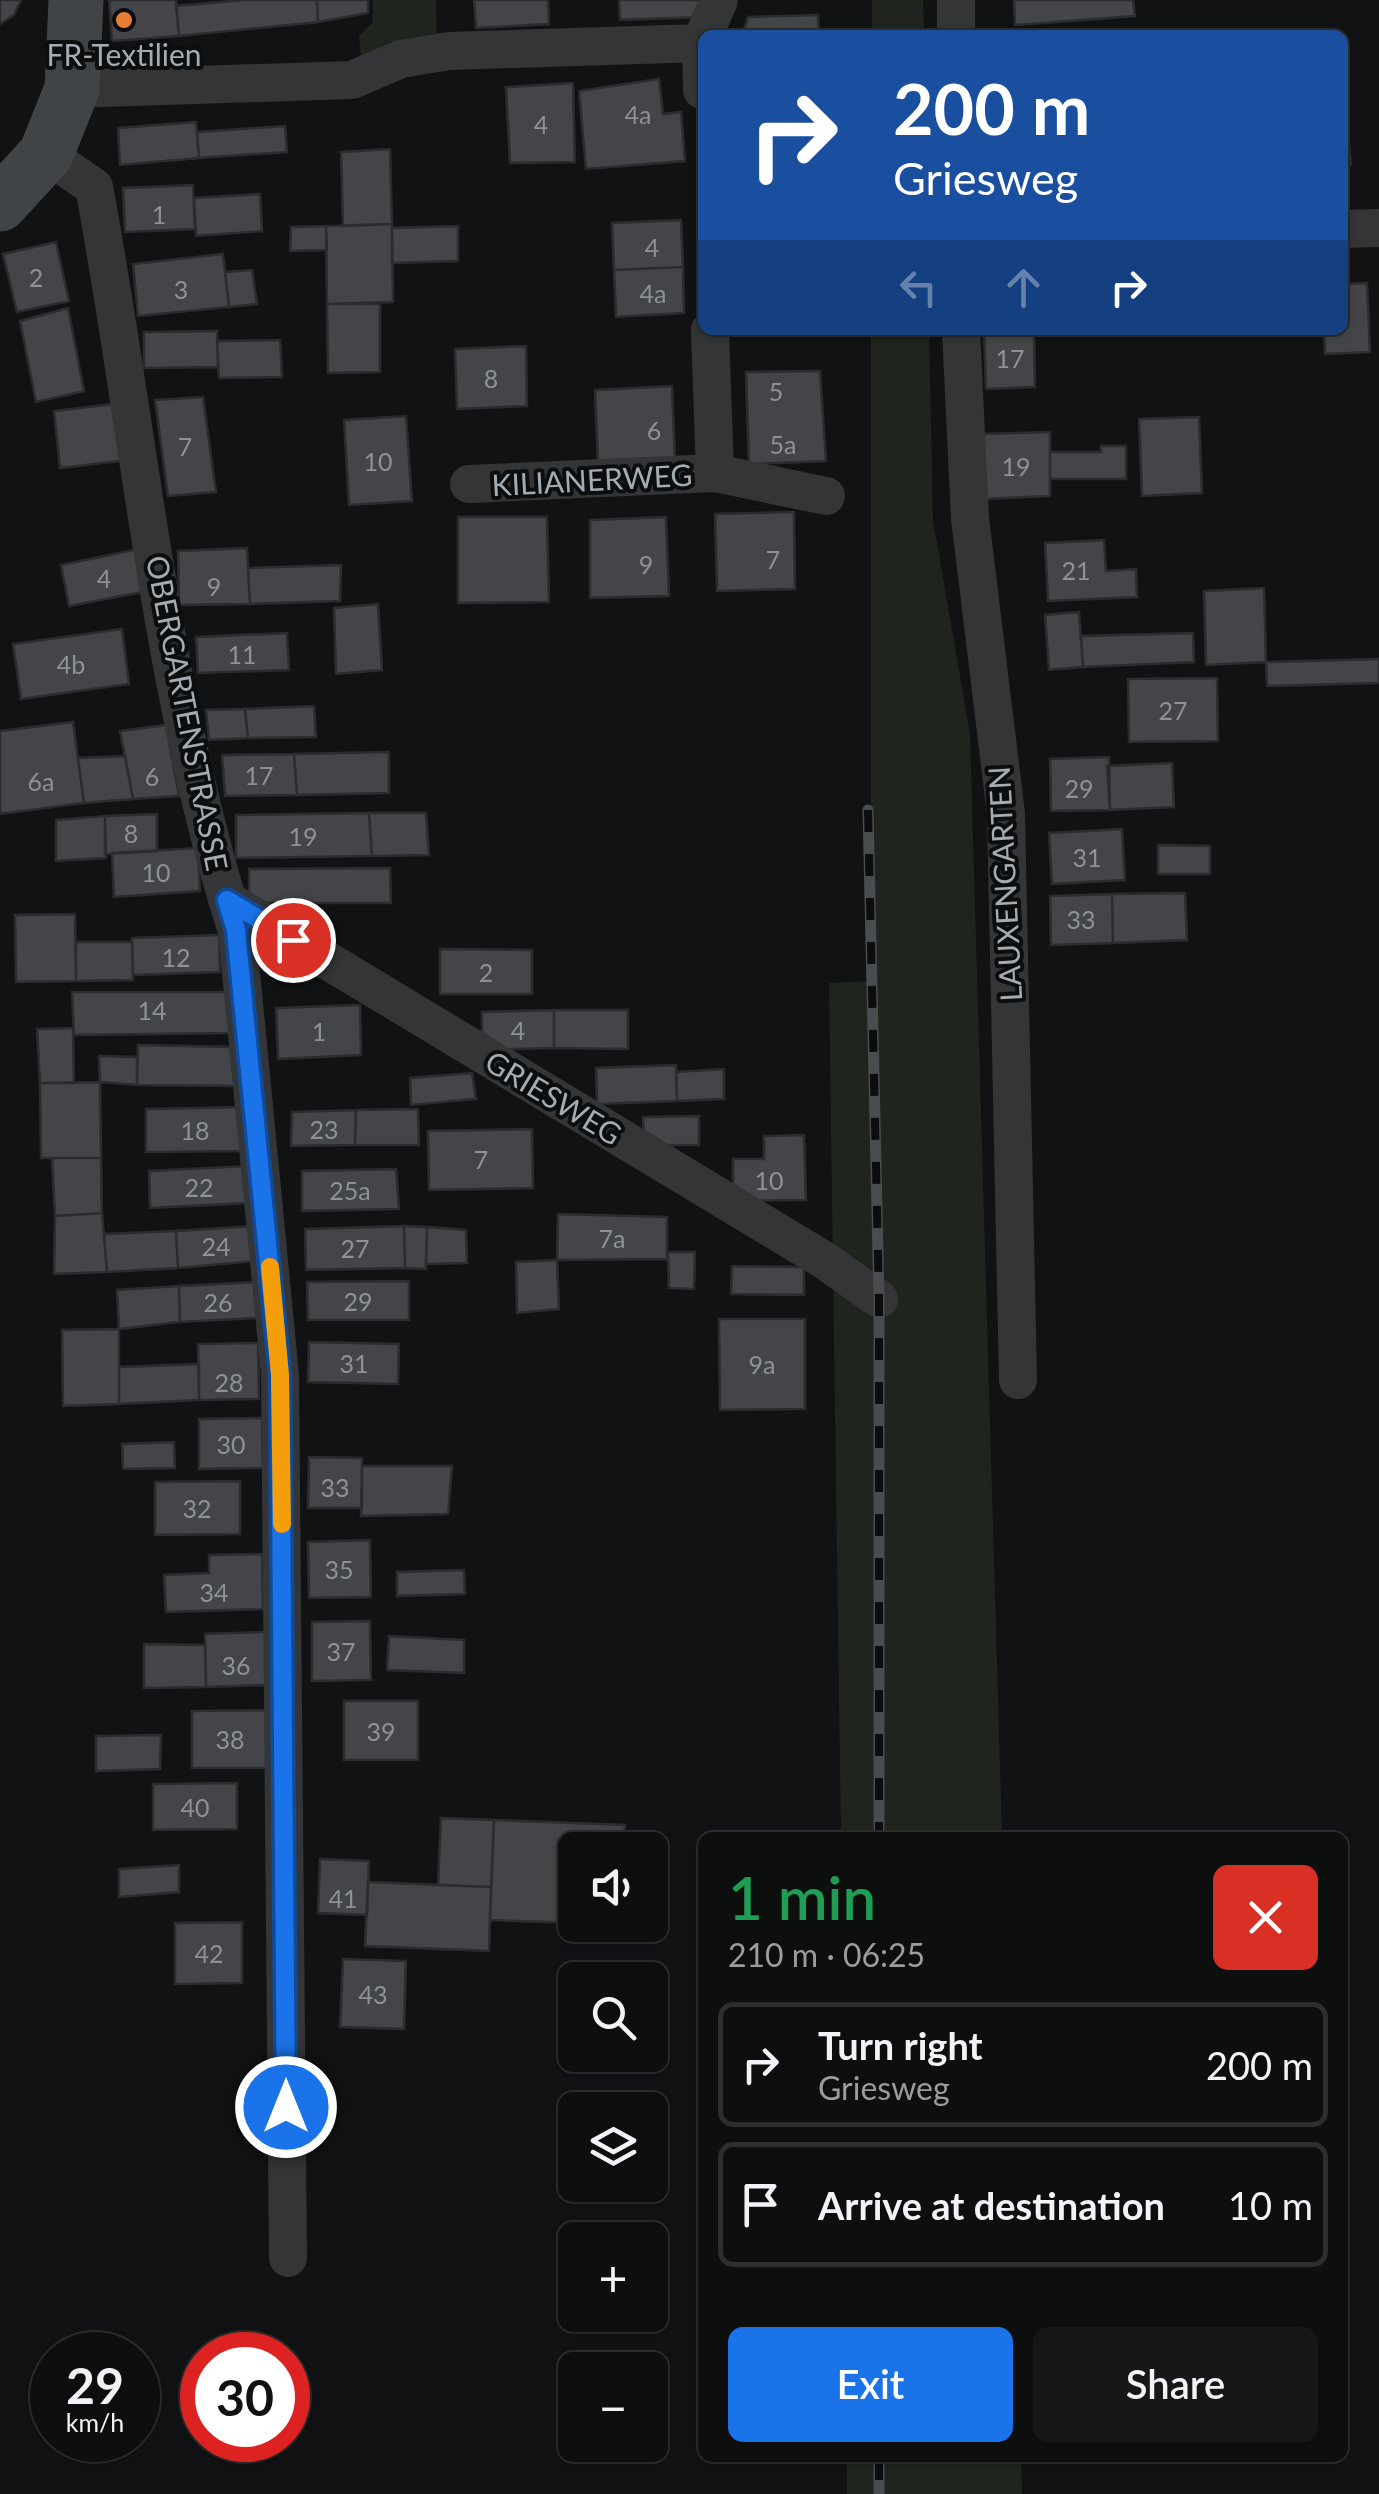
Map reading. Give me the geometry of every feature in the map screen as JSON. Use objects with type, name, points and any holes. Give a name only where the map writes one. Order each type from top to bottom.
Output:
[{"type":"main road","points":[[0,204],[46,154],[72,89],[76,0]]},
{"type":"street","points":[[706,30],[718,0]]},
{"type":"street","points":[[956,0],[956,30]]},
{"type":"street","points":[[72,89],[352,80],[401,59],[450,51],[698,39]]},
{"type":"street","name":"OBERGARTENSTRASSE","points":[[46,154],[94,187],[176,674],[236,930],[280,1375],[288,2258]]},
{"type":"street","points":[[1348,229],[1379,228]]},
{"type":"street","name":"KILIANERWEG","points":[[710,335],[715,473]]},
{"type":"street","name":"LAUXENGARTEN","points":[[962,335],[970,518],[1006,814],[1018,1380]]},
{"type":"street","name":"KILIANERWEG","points":[[469,484],[715,473],[826,496]]},
{"type":"street","name":"GRIESWEG","points":[[227,900],[824,1260],[879,1299]]},
{"type":"shaded area","points":[[373,0],[436,0],[437,37],[409,39],[361,58],[359,36],[373,22]]},
{"type":"shaded area","points":[[872,0],[923,0],[924,30],[872,30]]},
{"type":"shaded area","points":[[871,335],[929,335],[933,520],[970,734],[1002,1832],[841,1832],[829,983],[871,981]]},
{"type":"shaded area","points":[[847,2462],[1021,2462],[1022,2494],[847,2494]]},
{"type":"building","points":[[0,0],[21,0],[14,15],[0,24]]},
{"type":"building","points":[[109,0],[176,0],[179,36],[112,41]]},
{"type":"building","points":[[244,0],[317,0],[318,22],[179,36],[176,6]]},
{"type":"building","points":[[317,0],[368,0],[368,13],[318,22]]},
{"type":"building","points":[[474,0],[548,0],[549,24],[476,28]]},
{"type":"building","points":[[619,0],[701,0],[701,17],[620,20]]},
{"type":"building","points":[[1014,0],[1133,0],[1135,16],[1015,25]]},
{"type":"building","points":[[818,15],[819,30],[744,30],[748,17]]},
{"type":"building","points":[[659,79],[663,114],[681,112],[685,161],[586,169],[579,91]]},
{"type":"building","points":[[573,83],[575,162],[510,163],[506,87]]},
{"type":"building","points":[[196,122],[199,158],[120,165],[118,128]]},
{"type":"building","points":[[285,126],[287,152],[199,158],[197,132]]},
{"type":"building","points":[[390,149],[392,224],[343,226],[341,152]]},
{"type":"building","points":[[193,185],[195,229],[125,232],[123,188]]},
{"type":"building","points":[[260,194],[262,231],[196,236],[194,198]]},
{"type":"building","points":[[681,220],[683,267],[614,270],[612,223]]},
{"type":"building","points":[[392,224],[393,302],[327,304],[326,226]]},
{"type":"building","points":[[326,226],[327,250],[290,251],[291,227]]},
{"type":"building","points":[[458,226],[458,261],[392,263],[392,228]]},
{"type":"building","points":[[56,242],[69,301],[17,312],[3,254]]},
{"type":"building","points":[[223,254],[229,307],[138,316],[133,264]]},
{"type":"building","points":[[683,267],[684,313],[616,317],[614,270]]},
{"type":"building","points":[[252,270],[257,304],[229,307],[225,272]]},
{"type":"building","points":[[1367,283],[1370,352],[1325,354],[1324,335],[1348,335],[1348,284]]},
{"type":"building","points":[[327,304],[380,304],[380,372],[328,373]]},
{"type":"building","points":[[68,308],[84,391],[36,402],[20,321]]},
{"type":"building","points":[[217,331],[218,367],[144,368],[144,332]]},
{"type":"building","points":[[984,335],[1034,335],[1035,387],[986,389]]},
{"type":"building","points":[[280,340],[282,377],[219,378],[217,341]]},
{"type":"building","points":[[526,346],[527,406],[457,409],[455,349]]},
{"type":"building","points":[[820,371],[826,461],[749,464],[746,372]]},
{"type":"building","points":[[672,386],[675,461],[598,465],[595,390]]},
{"type":"building","points":[[203,397],[216,492],[168,496],[155,400]]},
{"type":"building","points":[[114,404],[120,461],[60,468],[54,411]]},
{"type":"building","points":[[406,416],[412,501],[349,505],[344,420]]},
{"type":"building","points":[[1199,417],[1202,493],[1142,496],[1139,419]]},
{"type":"building","points":[[1050,432],[1050,496],[982,499],[980,434]]},
{"type":"building","points":[[1101,446],[1126,446],[1126,479],[1050,479],[1050,452],[1101,452]]},
{"type":"building","points":[[794,512],[795,589],[717,591],[715,514]]},
{"type":"building","points":[[458,517],[547,517],[549,602],[458,603]]},
{"type":"building","points":[[666,517],[669,596],[590,598],[590,520]]},
{"type":"building","points":[[1104,540],[1106,571],[1136,569],[1137,597],[1048,601],[1045,543]]},
{"type":"building","points":[[247,548],[250,604],[179,605],[178,551]]},
{"type":"building","points":[[139,549],[148,591],[69,606],[61,565]]},
{"type":"building","points":[[341,565],[340,601],[250,604],[248,568]]},
{"type":"building","points":[[1264,588],[1266,662],[1206,665],[1204,591]]},
{"type":"building","points":[[378,604],[382,670],[336,674],[334,608]]},
{"type":"building","points":[[1079,612],[1083,667],[1049,670],[1045,615]]},
{"type":"building","points":[[122,629],[129,684],[21,699],[13,644]]},
{"type":"building","points":[[287,633],[289,670],[198,673],[196,637]]},
{"type":"building","points":[[1193,633],[1194,662],[1083,667],[1081,636]]},
{"type":"building","points":[[1379,659],[1379,683],[1267,686],[1266,662]]},
{"type":"building","points":[[1217,678],[1218,741],[1129,742],[1128,679]]},
{"type":"building","points":[[314,706],[316,737],[248,738],[245,709]]},
{"type":"building","points":[[245,709],[248,738],[209,740],[206,710]]},
{"type":"building","points":[[73,722],[84,803],[0,814],[0,731]]},
{"type":"building","points":[[166,725],[179,796],[133,799],[120,731]]},
{"type":"building","points":[[389,752],[389,793],[297,795],[294,754]]},
{"type":"building","points":[[294,754],[297,795],[225,796],[222,755]]},
{"type":"building","points":[[125,756],[133,799],[84,803],[78,758]]},
{"type":"building","points":[[1109,757],[1110,810],[1051,811],[1050,759]]},
{"type":"building","points":[[1172,763],[1174,807],[1110,810],[1107,766]]},
{"type":"building","points":[[369,813],[372,856],[236,858],[236,815]]},
{"type":"building","points":[[369,813],[426,813],[429,855],[372,856]]},
{"type":"building","points":[[157,814],[157,851],[105,854],[105,816]]},
{"type":"building","points":[[105,816],[106,858],[56,861],[56,820]]},
{"type":"building","points":[[1122,829],[1125,880],[1052,884],[1049,833]]},
{"type":"building","points":[[1158,845],[1210,846],[1210,874],[1158,874]]},
{"type":"building","points":[[198,848],[200,891],[114,897],[112,853]]},
{"type":"building","points":[[390,868],[391,903],[249,903],[249,869]]},
{"type":"building","points":[[1185,893],[1187,940],[1113,943],[1112,894]]},
{"type":"building","points":[[1112,894],[1113,943],[1051,945],[1050,896]]},
{"type":"building","points":[[75,914],[76,981],[16,982],[15,915]]},
{"type":"building","points":[[219,935],[220,972],[133,975],[132,938]]},
{"type":"building","points":[[76,942],[132,942],[133,980],[76,981]]},
{"type":"building","points":[[440,949],[532,950],[532,994],[440,994]]},
{"type":"building","points":[[72,992],[230,992],[233,1033],[74,1035]]},
{"type":"building","points":[[360,1005],[361,1055],[278,1059],[276,1008]]},
{"type":"building","points":[[554,1010],[554,1048],[482,1050],[482,1012]]},
{"type":"building","points":[[554,1010],[628,1010],[628,1049],[554,1048]]},
{"type":"building","points":[[73,1028],[74,1083],[40,1083],[37,1029]]},
{"type":"building","points":[[138,1045],[235,1047],[236,1086],[137,1085]]},
{"type":"building","points":[[99,1056],[137,1057],[137,1085],[100,1082]]},
{"type":"building","points":[[676,1065],[677,1101],[597,1104],[596,1068]]},
{"type":"building","points":[[724,1069],[724,1099],[677,1101],[676,1072]]},
{"type":"building","points":[[472,1073],[476,1099],[411,1105],[410,1078]]},
{"type":"building","points":[[100,1082],[101,1158],[41,1158],[40,1083]]},
{"type":"building","points":[[243,1107],[244,1151],[146,1152],[146,1109]]},
{"type":"building","points":[[418,1109],[419,1145],[355,1145],[356,1110]]},
{"type":"building","points":[[356,1110],[355,1145],[291,1146],[292,1112]]},
{"type":"building","points":[[699,1116],[699,1145],[644,1145],[643,1117]]},
{"type":"building","points":[[532,1129],[533,1188],[429,1190],[428,1131]]},
{"type":"building","points":[[804,1135],[806,1200],[733,1201],[733,1159],[764,1159],[764,1136]]},
{"type":"building","points":[[52,1158],[101,1158],[102,1213],[55,1216]]},
{"type":"building","points":[[248,1166],[250,1203],[150,1208],[149,1171]]},
{"type":"building","points":[[396,1169],[399,1209],[302,1211],[302,1171]]},
{"type":"building","points":[[102,1213],[107,1272],[54,1274],[55,1216]]},
{"type":"building","points":[[558,1214],[667,1217],[667,1259],[557,1260]]},
{"type":"building","points":[[254,1226],[256,1261],[178,1268],[176,1231]]},
{"type":"building","points":[[404,1226],[405,1268],[306,1270],[305,1229]]},
{"type":"building","points":[[404,1226],[427,1227],[426,1269],[405,1268]]},
{"type":"building","points":[[427,1227],[466,1230],[467,1263],[426,1264]]},
{"type":"building","points":[[176,1231],[178,1268],[107,1272],[104,1234]]},
{"type":"building","points":[[668,1252],[695,1252],[694,1289],[669,1288]]},
{"type":"building","points":[[557,1260],[559,1309],[517,1313],[516,1262]]},
{"type":"building","points":[[732,1266],[804,1267],[804,1295],[731,1294]]},
{"type":"building","points":[[409,1281],[409,1320],[308,1320],[307,1282]]},
{"type":"building","points":[[256,1282],[257,1318],[180,1322],[179,1286]]},
{"type":"building","points":[[179,1286],[180,1322],[119,1329],[117,1290]]},
{"type":"building","points":[[719,1319],[805,1319],[805,1409],[720,1410]]},
{"type":"building","points":[[119,1329],[119,1404],[63,1406],[62,1330]]},
{"type":"building","points":[[309,1342],[399,1344],[398,1384],[308,1382]]},
{"type":"building","points":[[258,1343],[259,1399],[199,1400],[198,1344]]},
{"type":"building","points":[[199,1364],[199,1400],[119,1404],[119,1367]]},
{"type":"building","points":[[262,1418],[263,1468],[199,1469],[199,1419]]},
{"type":"building","points":[[174,1442],[175,1468],[123,1469],[122,1444]]},
{"type":"building","points":[[309,1457],[362,1458],[362,1508],[308,1508]]},
{"type":"building","points":[[362,1466],[452,1466],[448,1514],[361,1516]]},
{"type":"building","points":[[240,1481],[240,1534],[155,1535],[155,1482]]},
{"type":"building","points":[[370,1540],[371,1597],[309,1598],[308,1542]]},
{"type":"building","points":[[262,1554],[263,1609],[166,1612],[164,1575],[209,1573],[209,1555]]},
{"type":"building","points":[[464,1570],[465,1594],[397,1596],[397,1572]]},
{"type":"building","points":[[370,1621],[371,1680],[312,1681],[312,1622]]},
{"type":"building","points":[[266,1632],[267,1685],[206,1687],[205,1634]]},
{"type":"building","points":[[389,1636],[464,1640],[464,1673],[387,1670]]},
{"type":"building","points":[[144,1644],[205,1645],[206,1687],[144,1688]]},
{"type":"building","points":[[344,1701],[418,1701],[418,1760],[344,1760]]},
{"type":"building","points":[[268,1710],[268,1768],[192,1768],[192,1711]]},
{"type":"building","points":[[161,1735],[160,1769],[96,1771],[96,1736]]},
{"type":"building","points":[[237,1783],[237,1829],[153,1830],[153,1784]]},
{"type":"building","points":[[441,1818],[494,1820],[491,1887],[438,1885]]},
{"type":"building","points":[[494,1820],[625,1825],[625,1832],[558,1832],[558,1922],[490,1920]]},
{"type":"building","points":[[320,1859],[369,1861],[367,1915],[318,1913]]},
{"type":"building","points":[[179,1865],[179,1892],[119,1897],[119,1869]]},
{"type":"building","points":[[368,1882],[491,1887],[489,1951],[365,1946]]},
{"type":"building","points":[[242,1922],[242,1983],[175,1984],[175,1923]]},
{"type":"building","points":[[343,1959],[406,1961],[404,2029],[340,2027]]},
{"type":"railway","points":[[868,810],[879,1299],[879,1832]]},
{"type":"railway","points":[[879,2462],[879,2494]]},
{"type":"slow traffic","points":[[270,1267],[280,1375],[282,1524]]},
{"type":"place","name":"FR-Textilien","points":[[124,20]]},
{"type":"route","points":[[286,2107],[280,1375],[236,930],[227,900],[293,940]]}]
